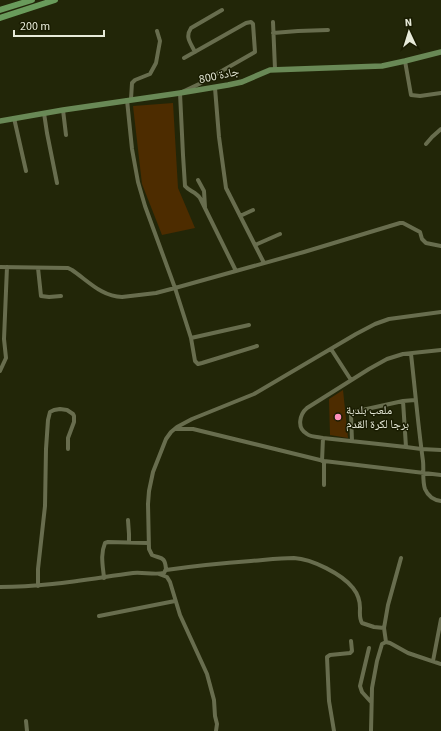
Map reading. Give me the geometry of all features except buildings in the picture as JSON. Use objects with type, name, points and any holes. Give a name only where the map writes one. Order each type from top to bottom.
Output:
[{"type":"highway","points":[[0,10],[32,0]]},
{"type":"highway","points":[[0,18],[55,0]]},
{"type":"main road","name":"جادة 800","points":[[0,120],[213,88],[242,82],[275,69],[382,66],[441,52]]},
{"type":"street","points":[[194,52],[188,40],[188,32],[191,28],[222,10]]},
{"type":"street","points":[[184,58],[246,23],[251,22],[253,24],[255,52],[180,93],[182,155],[185,186],[198,196],[236,271]]},
{"type":"street","points":[[273,22],[275,69]]},
{"type":"street","points":[[273,33],[298,30],[328,30]]},
{"type":"street","points":[[157,31],[160,41],[156,64],[150,74],[133,81],[129,100],[132,149],[138,182],[145,206],[175,288],[191,338],[195,361],[199,364],[257,346]]},
{"type":"street","points":[[405,61],[411,95],[420,96],[441,93]]},
{"type":"street","points":[[208,79],[213,88],[226,188],[264,263]]},
{"type":"street","points":[[63,110],[66,135]]},
{"type":"street","points":[[44,113],[57,183]]},
{"type":"street","points":[[14,118],[26,171]]},
{"type":"street","points":[[426,144],[441,129]]},
{"type":"street","points":[[198,180],[204,191],[205,210]]},
{"type":"street","points":[[240,216],[253,210]]},
{"type":"street","points":[[0,267],[69,269],[97,288],[117,297],[137,296],[175,288],[400,223],[403,223],[420,232],[426,243],[441,246]]},
{"type":"street","points":[[255,245],[280,234]]},
{"type":"street","points":[[0,371],[6,358],[4,339],[7,267]]},
{"type":"street","points":[[38,268],[41,296],[60,296]]},
{"type":"street","points":[[166,570],[164,560],[152,555],[149,549],[148,498],[153,472],[163,445],[169,435],[177,427],[192,419],[254,394],[370,326],[389,319],[441,312]]},
{"type":"street","points":[[191,338],[249,325]]},
{"type":"street","points":[[330,349],[351,380]]},
{"type":"street","points":[[441,350],[403,354],[387,359],[307,408],[302,414],[300,424],[304,432],[323,438],[441,450]]},
{"type":"street","points":[[411,354],[424,483],[428,494],[432,498],[441,501]]},
{"type":"street","points":[[352,441],[352,412],[403,401],[415,400]]},
{"type":"street","points":[[403,401],[406,446]]},
{"type":"street","points":[[38,586],[38,569],[45,506],[48,420],[50,412],[54,410],[67,410],[74,416],[74,422],[68,438],[68,449]]},
{"type":"street","points":[[192,419],[193,429]]},
{"type":"street","points":[[175,429],[193,429],[323,461],[441,475]]},
{"type":"street","points":[[323,438],[324,485]]},
{"type":"street","points":[[128,520],[129,542]]},
{"type":"street","points":[[104,578],[102,551],[105,543],[148,543]]},
{"type":"street","points":[[0,587],[60,584],[134,573],[159,574],[164,573],[166,570],[238,562],[295,558],[313,562],[326,568],[346,581],[357,594],[360,603],[360,619],[362,623],[374,627],[384,628]]},
{"type":"street","points":[[386,642],[384,628],[388,605],[401,558]]},
{"type":"street","points":[[159,574],[168,578],[186,630],[207,674],[215,704],[216,731]]},
{"type":"street","points":[[99,616],[175,601]]},
{"type":"street","points":[[433,661],[440,631],[441,619]]},
{"type":"street","points":[[334,731],[329,701],[327,657],[330,655],[350,653],[352,651],[351,641]]},
{"type":"street","points":[[386,642],[408,653],[441,664]]},
{"type":"street","points":[[371,731],[372,688],[382,644],[386,642]]},
{"type":"street","points":[[369,648],[360,686],[362,692],[371,702]]},
{"type":"street","points":[[26,721],[27,731]]},
{"type":"shaded area","points":[[173,103],[178,188],[195,228],[162,235],[142,184],[133,106]]},
{"type":"shaded area","name":"ملعب بلدبة برجا لكرة القدم","points":[[343,390],[348,438],[330,435],[329,399]]},
{"type":"place","name":"ملعب بلدبة برجا لكرة القدم","points":[[338,417]]}]
